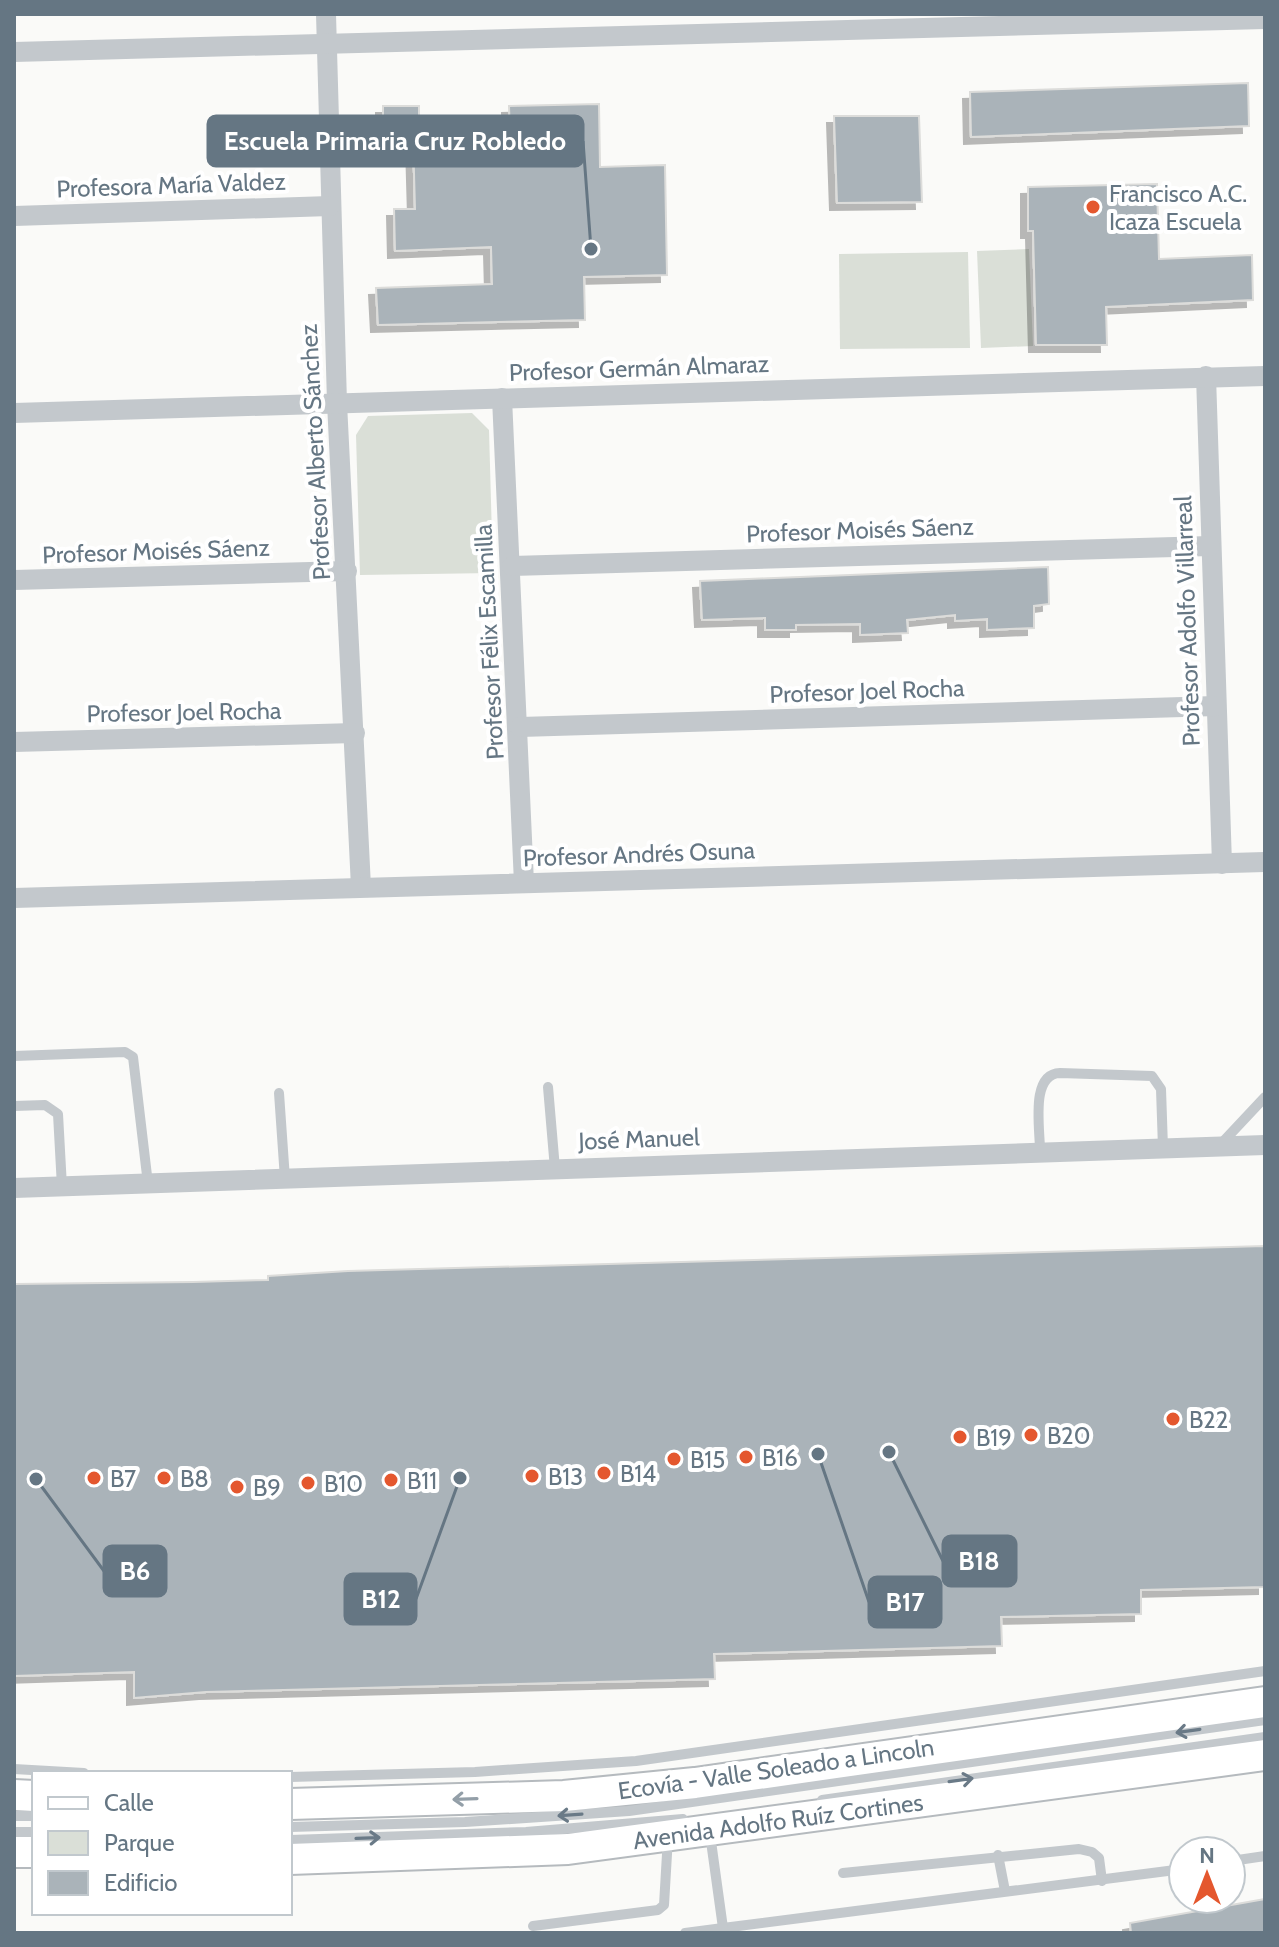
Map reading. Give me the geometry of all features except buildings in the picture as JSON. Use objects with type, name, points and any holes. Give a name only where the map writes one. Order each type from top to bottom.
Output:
[{"type":"main road","name":"Avenida Adolfo Ruíz Cortines","points":[[292,1804],[564,1796],[695,1783],[1265,1702]]},
{"type":"main road","name":"Avenida Adolfo Ruíz Cortines","points":[[292,1859],[568,1849],[689,1828],[1265,1755]]},
{"type":"street","name":"Profesor Alberto Sánchez","points":[[326,14],[337,403],[361,887]]},
{"type":"street","points":[[14,52],[327,47],[772,24],[1265,19]]},
{"type":"street","name":"Profesora María Valdez","points":[[14,216],[330,206]]},
{"type":"street","name":"Profesor Adolfo Villarreal","points":[[1206,376],[1222,864]]},
{"type":"street","name":"Profesor Germán Almaraz","points":[[14,413],[1265,376]]},
{"type":"street","name":"Profesor Félix Escamilla","points":[[502,398],[520,727],[524,883]]},
{"type":"street","name":"Profesor Moisés Sáenz","points":[[512,566],[1210,546]]},
{"type":"street","name":"Profesor Moisés Sáenz","points":[[14,580],[347,571]]},
{"type":"street","name":"Profesor Joel Rocha","points":[[520,727],[1216,706]]},
{"type":"street","name":"Profesor Joel Rocha","points":[[14,742],[355,733]]},
{"type":"street","name":"Profesor Andrés Osuna","points":[[14,898],[1265,862]]},
{"type":"street","name":"José Manuel","points":[[14,1188],[1265,1145]]},
{"type":"lane","points":[[14,1056],[125,1052],[133,1057],[148,1184]]},
{"type":"lane","points":[[1040,1151],[1041,1085],[1048,1075],[1060,1073],[1152,1076],[1161,1089],[1163,1148]]},
{"type":"lane","points":[[548,1087],[555,1169]]},
{"type":"lane","points":[[279,1093],[285,1179]]},
{"type":"lane","points":[[1219,1146],[1265,1097]]},
{"type":"lane","points":[[14,1106],[45,1105],[58,1114],[62,1187]]},
{"type":"lane","points":[[292,1777],[489,1771],[636,1761],[1265,1671]]},
{"type":"lane","name":"Ecovía - Valle Soleado a Lincoln","points":[[292,1827],[465,1822],[629,1811],[1265,1720]]},
{"type":"lane","points":[[814,1801],[1265,1737]]},
{"type":"lane","points":[[14,1769],[49,1771]]},
{"type":"lane","points":[[292,1840],[689,1828]]},
{"type":"lane","points":[[533,1926],[658,1910],[664,1905],[689,1828]]},
{"type":"lane","points":[[689,1828],[723,1928]]},
{"type":"lane","points":[[843,1873],[998,1855],[1086,1850],[1099,1858],[1102,1881]]},
{"type":"lane","points":[[998,1855],[1005,1891]]},
{"type":"lane","points":[[685,1933],[1167,1871]]},
{"type":"green space","points":[[1029,249],[1033,346],[981,348],[977,251]]},
{"type":"green space","points":[[968,252],[970,348],[840,349],[839,254]]},
{"type":"green space","points":[[472,413],[489,430],[493,573],[360,575],[356,435],[368,416]]},
{"type":"place","name":"Francisco A.C. Icaza Escuela","points":[[1093,207]]},
{"type":"place","name":"Escuela Primaria Cruz Robledo","points":[[591,249]]},
{"type":"place","name":"B22","points":[[1173,1419]]},
{"type":"place","name":"B20","points":[[1031,1435]]},
{"type":"place","name":"B19","points":[[960,1437]]},
{"type":"place","name":"B18","points":[[889,1452]]},
{"type":"place","name":"B17","points":[[818,1454]]},
{"type":"place","name":"B16","points":[[746,1457]]},
{"type":"place","name":"B15","points":[[674,1459]]},
{"type":"place","name":"B14","points":[[604,1473]]},
{"type":"place","name":"B13","points":[[532,1476]]},
{"type":"place","name":"B7","points":[[94,1478]]},
{"type":"place","name":"B8","points":[[164,1478]]},
{"type":"place","name":"B12","points":[[460,1478]]},
{"type":"place","name":"B6","points":[[36,1479]]},
{"type":"place","name":"B11","points":[[391,1480]]},
{"type":"place","name":"B10","points":[[308,1483]]},
{"type":"place","name":"B9","points":[[237,1487]]}]
